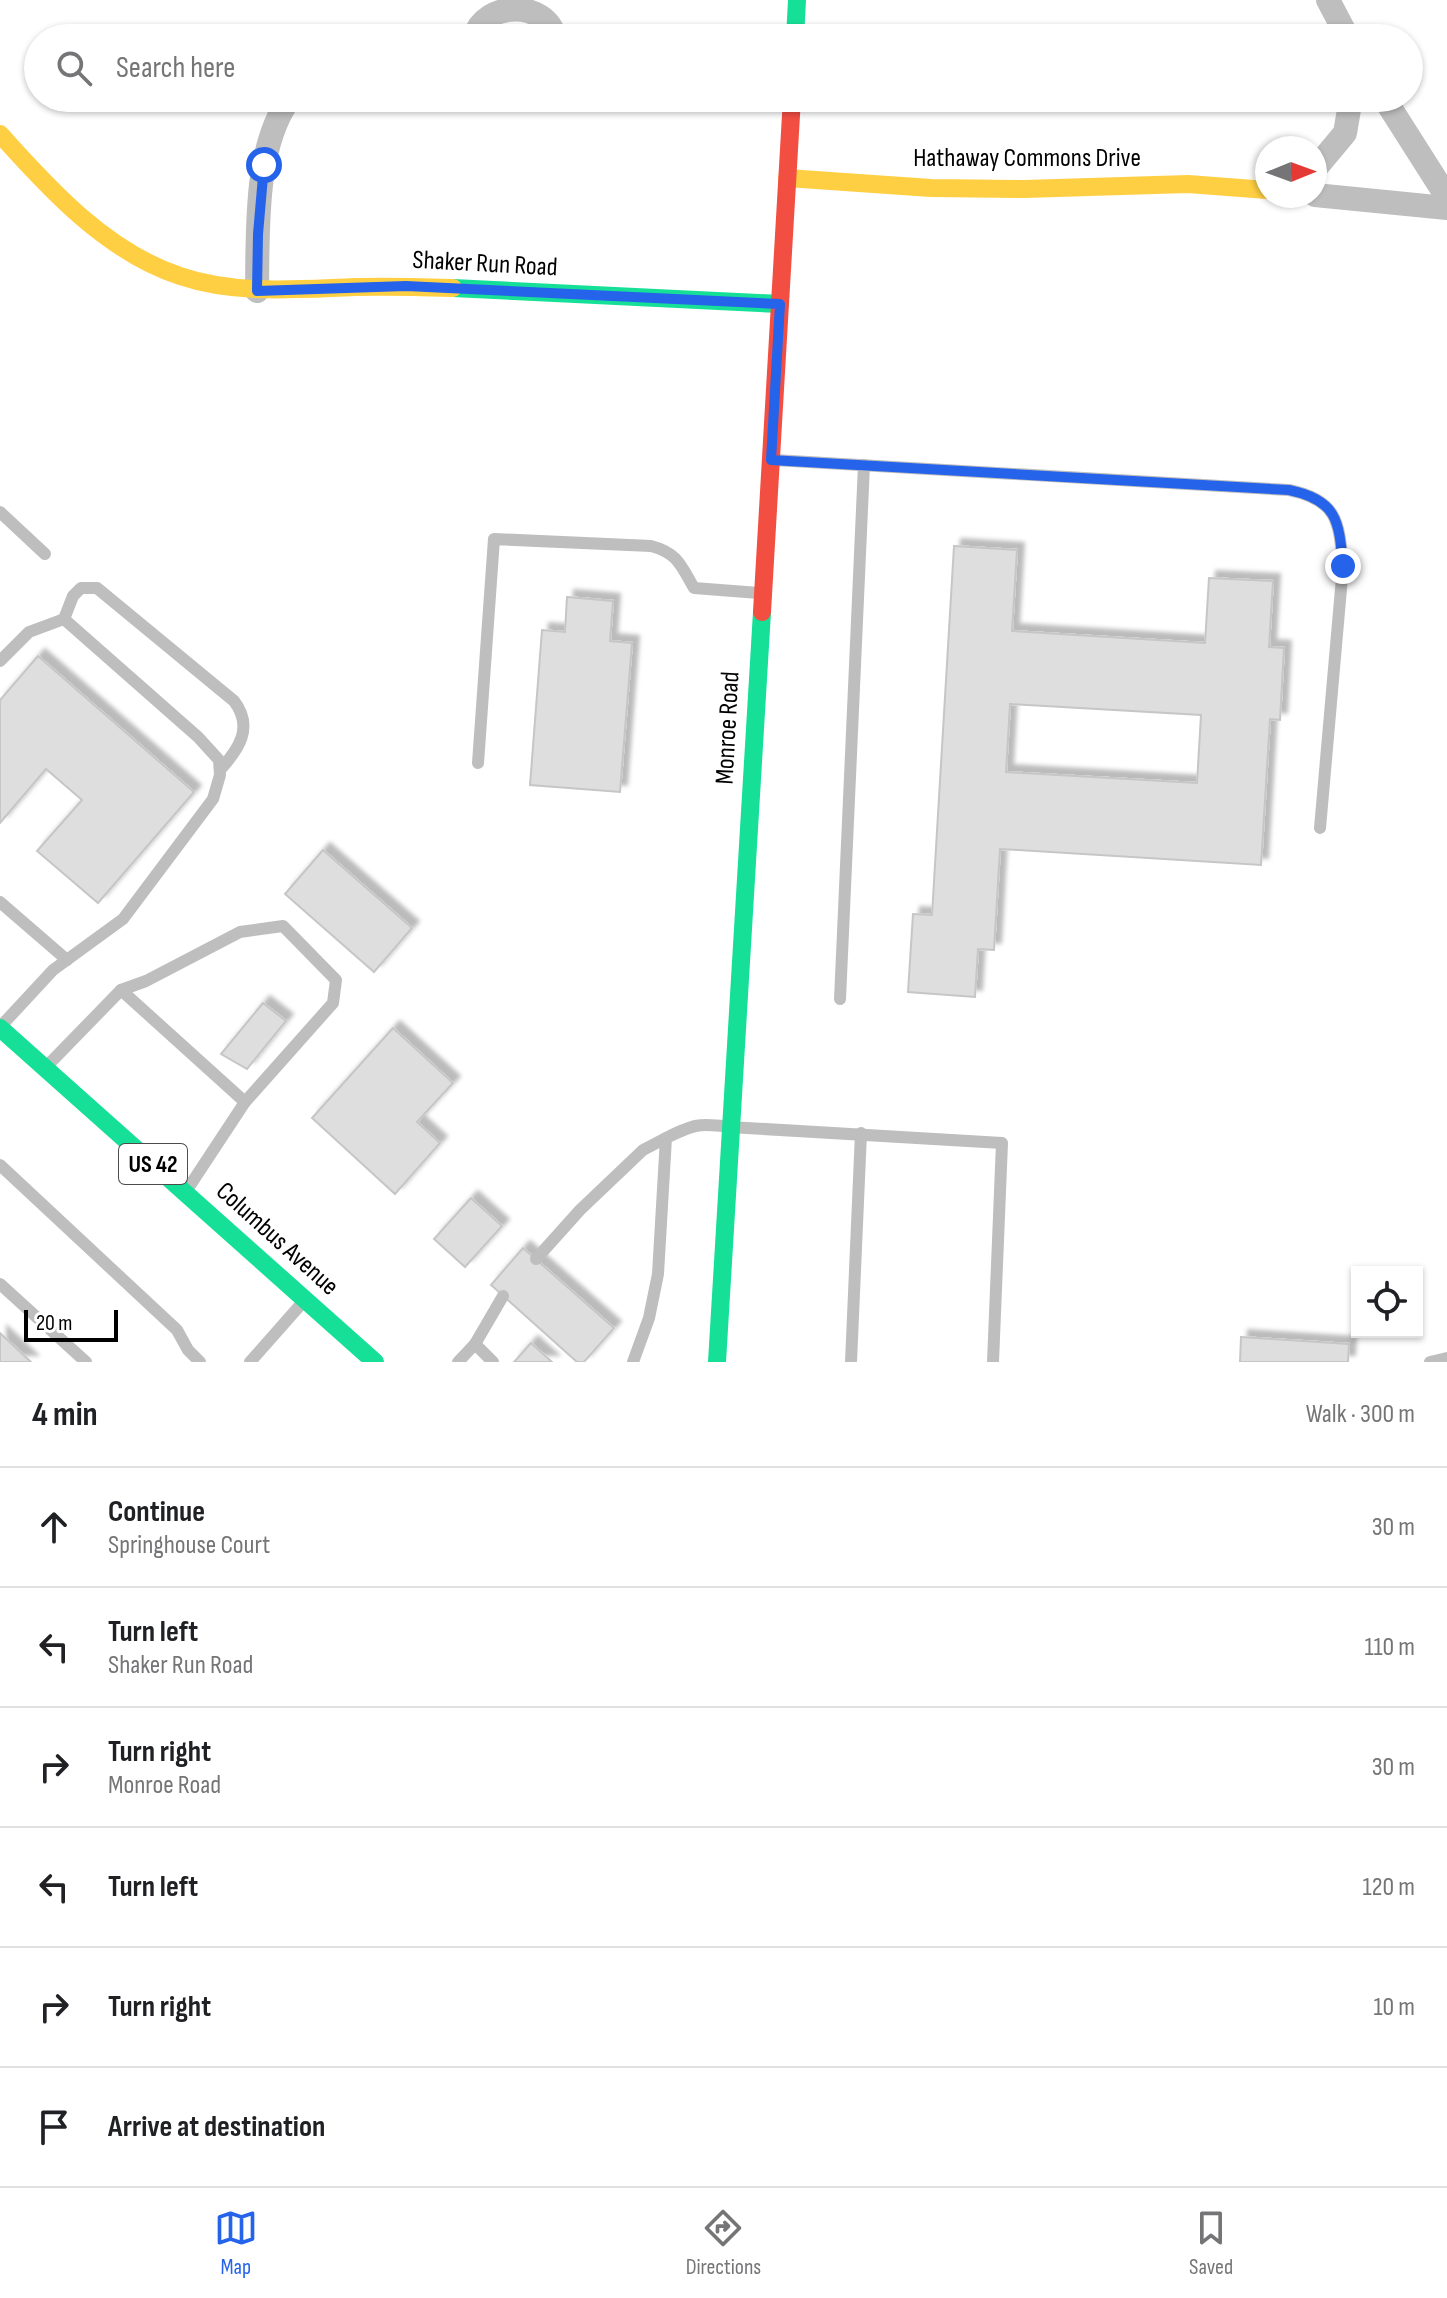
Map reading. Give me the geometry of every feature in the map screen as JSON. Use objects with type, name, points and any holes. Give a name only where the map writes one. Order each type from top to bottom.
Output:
[{"type":"street","points":[[796,24],[797,0]]},
{"type":"street","points":[[480,24],[486,14],[500,6],[516,3],[532,7],[550,24]]},
{"type":"street","points":[[257,291],[264,165],[268,143],[281,112]]},
{"type":"street","name":"Monroe Road","points":[[717,1362],[791,112]]},
{"type":"street","points":[[1327,155],[1345,133],[1349,112]]},
{"type":"street","points":[[1393,112],[1447,197]]},
{"type":"street","name":"Shaker Run Road","points":[[0,134],[30,169],[99,230],[137,256],[178,275],[222,287],[257,291],[406,286],[780,304]]},
{"type":"street","name":"Hathaway Commons Drive","points":[[787,178],[931,188],[1024,189],[1188,184],[1255,189]]},
{"type":"street","points":[[1327,196],[1447,208]]},
{"type":"street","name":"Columbus Avenue","points":[[0,1028],[375,1362]]},
{"type":"lane","points":[[771,460],[1289,490],[1311,495],[1328,508],[1339,528],[1343,566],[1320,828]]},
{"type":"lane","points":[[840,999],[864,465]]},
{"type":"lane","points":[[0,512],[45,554]]},
{"type":"lane","points":[[478,763],[494,539],[651,546],[667,550],[694,588],[762,593]]},
{"type":"lane","points":[[0,661],[29,632],[64,619],[73,596],[81,588],[97,588],[234,701],[243,712],[243,734],[237,751],[220,770]]},
{"type":"lane","points":[[0,1028],[53,970],[123,919],[213,799],[220,770],[219,760],[198,737],[64,619]]},
{"type":"lane","points":[[0,902],[67,960]]},
{"type":"lane","points":[[45,1068],[121,990],[146,981],[240,932],[283,926],[299,940],[336,980],[333,1003],[245,1102],[185,1193]]},
{"type":"lane","points":[[121,990],[245,1102]]},
{"type":"lane","points":[[536,1259],[580,1210],[643,1150],[690,1126],[704,1124],[1002,1143],[993,1362]]},
{"type":"lane","points":[[851,1362],[861,1133]]},
{"type":"lane","points":[[633,1362],[649,1318],[658,1274],[666,1138]]},
{"type":"lane","points":[[0,1165],[177,1330],[188,1350],[200,1362]]},
{"type":"lane","points":[[0,1284],[79,1360]]},
{"type":"lane","points":[[458,1362],[475,1344],[503,1296]]},
{"type":"lane","points":[[250,1362],[305,1300]]},
{"type":"lane","points":[[475,1344],[493,1362]]},
{"type":"lane","points":[[1430,1362],[1447,1358]]},
{"type":"building","points":[[954,546],[1017,550],[1012,631],[1205,643],[1209,578],[1273,581],[1269,647],[1284,648],[1280,720],[1270,719],[1261,865],[1000,849],[994,950],[978,949],[975,997],[908,992],[913,914],[932,915]],"holes":[[[1010,704],[1201,715],[1197,783],[1006,772]]]},
{"type":"building","points":[[567,597],[613,601],[610,641],[632,643],[620,792],[530,785],[542,630],[565,632]]},
{"type":"building","points":[[38,656],[194,792],[98,903],[37,851],[82,800],[46,769],[0,823],[0,700]]},
{"type":"building","points":[[323,850],[412,928],[374,972],[285,894]]},
{"type":"building","points":[[263,1003],[286,1021],[247,1069],[221,1054]]},
{"type":"building","points":[[393,1028],[453,1083],[417,1122],[440,1143],[395,1194],[312,1118]]},
{"type":"building","points":[[471,1198],[502,1226],[465,1267],[434,1239]]},
{"type":"building","points":[[523,1248],[614,1328],[584,1362],[577,1362],[491,1285]]},
{"type":"building","points":[[0,1333],[31,1362],[0,1362]]},
{"type":"building","points":[[1241,1337],[1349,1344],[1348,1362],[1240,1362]]},
{"type":"building","points":[[531,1343],[552,1362],[514,1362]]},
{"type":"traffic: fast","points":[[796,24],[797,0]]},
{"type":"traffic: fast","points":[[453,288],[780,304]]},
{"type":"traffic: fast","points":[[717,1362],[762,612]]},
{"type":"traffic: fast","points":[[0,1028],[375,1362]]},
{"type":"traffic: slow","points":[[0,134],[81,217],[128,252],[180,276],[223,286],[267,289],[453,288]]},
{"type":"traffic: slow","points":[[787,178],[931,188],[1024,189],[1188,184],[1255,189]]},
{"type":"traffic: jam","points":[[762,612],[791,112]]},
{"type":"route","points":[[264,165],[257,291],[406,286],[780,304],[771,460],[1289,490],[1311,495],[1328,508],[1339,528],[1343,566]]}]
